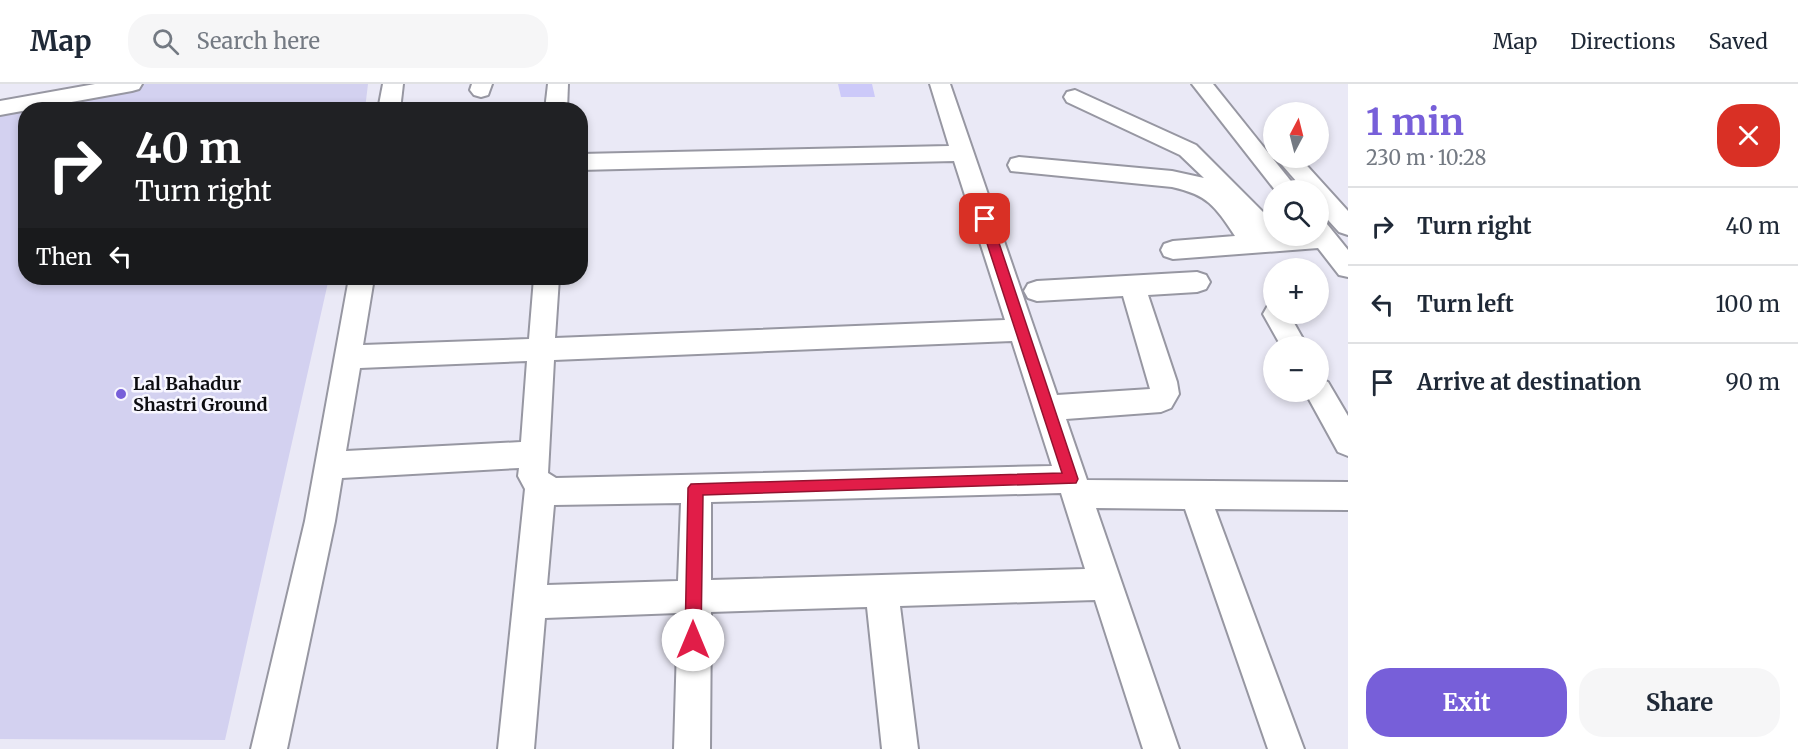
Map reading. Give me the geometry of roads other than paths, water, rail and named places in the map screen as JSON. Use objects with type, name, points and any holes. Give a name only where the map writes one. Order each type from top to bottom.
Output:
[{"type":"street","points":[[0,96],[66,84]]},
{"type":"street","points":[[33,102],[132,84]]},
{"type":"street","points":[[390,102],[393,84]]},
{"type":"street","points":[[557,102],[558,84]]},
{"type":"street","points":[[940,84],[1161,749]]},
{"type":"street","points":[[1202,84],[1279,180]]},
{"type":"street","points":[[1222,84],[1263,130]]},
{"type":"street","points":[[1075,97],[1193,154],[1263,241]]},
{"type":"street","points":[[0,108],[18,105]]},
{"type":"street","points":[[588,162],[963,153]]},
{"type":"street","points":[[1019,165],[1172,179],[1196,184],[1209,190],[1220,199],[1263,241]]},
{"type":"street","points":[[1296,168],[1307,180]]},
{"type":"street","points":[[1329,204],[1348,226]]},
{"type":"street","points":[[1329,242],[1346,261]]},
{"type":"street","points":[[1173,250],[1263,243]]},
{"type":"street","points":[[1037,291],[1197,282]]},
{"type":"street","points":[[269,749],[320,520],[360,285]]},
{"type":"street","points":[[516,749],[540,487],[533,476],[546,285]]},
{"type":"street","points":[[1048,408],[1161,400],[1166,393],[1132,285]]},
{"type":"street","points":[[348,357],[1022,330]]},
{"type":"street","points":[[1325,402],[1348,443]]},
{"type":"street","points":[[330,465],[535,454]]},
{"type":"street","points":[[540,487],[556,492],[696,488],[1073,486],[1195,495],[1348,496]]},
{"type":"street","points":[[692,749],[696,488]]},
{"type":"street","points":[[1195,495],[1286,749]]},
{"type":"street","points":[[530,602],[1106,584]]},
{"type":"street","points":[[882,591],[900,749]]},
{"type":"place","name":"Lal Bahadur Shastri Ground","points":[[121,394]]}]
